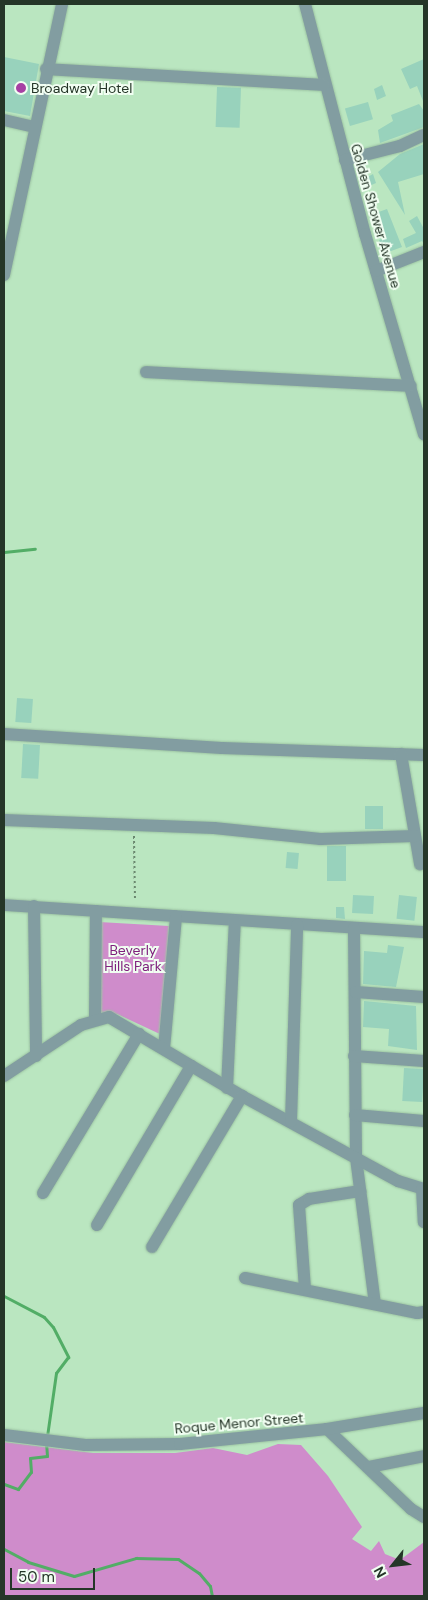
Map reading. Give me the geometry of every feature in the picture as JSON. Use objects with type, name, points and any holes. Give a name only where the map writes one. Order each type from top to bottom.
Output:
[{"type":"street","points":[[4,275],[46,69],[62,4]]},
{"type":"street","name":"Golden Shower Avenue","points":[[306,4],[324,84],[424,435]]},
{"type":"street","points":[[46,69],[324,84]]},
{"type":"street","points":[[4,120],[34,126]]},
{"type":"street","points":[[345,160],[400,146],[424,135]]},
{"type":"street","points":[[376,271],[424,252]]},
{"type":"street","points":[[146,372],[411,386]]},
{"type":"street","points":[[4,734],[222,748],[424,755]]},
{"type":"street","points":[[401,754],[420,864]]},
{"type":"street","points":[[4,820],[214,828],[320,840],[415,836]]},
{"type":"street","points":[[4,905],[424,932]]},
{"type":"street","points":[[34,906],[36,1056]]},
{"type":"street","points":[[95,1019],[96,911]]},
{"type":"street","points":[[164,1049],[176,917]]},
{"type":"street","points":[[228,1088],[235,920]]},
{"type":"street","points":[[291,1121],[298,925]]},
{"type":"street","points":[[354,928],[356,1158],[375,1304]]},
{"type":"street","points":[[356,992],[424,997]]},
{"type":"street","points":[[4,1076],[36,1056],[68,1032],[95,1019],[116,1020],[242,1096],[398,1181],[423,1189],[424,1222]]},
{"type":"street","points":[[43,1193],[139,1034]]},
{"type":"street","points":[[354,1056],[424,1062]]},
{"type":"street","points":[[96,1224],[191,1066]]},
{"type":"street","points":[[152,1247],[242,1096]]},
{"type":"street","points":[[355,1115],[424,1121]]},
{"type":"street","points":[[305,1289],[298,1205],[309,1199],[360,1192]]},
{"type":"street","points":[[245,1278],[417,1313],[424,1312]]},
{"type":"street","name":"Roque Menor Street","points":[[4,1435],[33,1437],[86,1445],[171,1444],[327,1430],[424,1413]]},
{"type":"street","points":[[327,1430],[369,1467],[411,1509],[424,1517]]},
{"type":"street","points":[[369,1467],[424,1456]]},
{"type":"path","points":[[134,826],[135,914]]},
{"type":"green space","name":"Beverly Hills Park","points":[[99,922],[169,926],[162,1035],[117,1014],[99,1017]]},
{"type":"green space","points":[[4,1442],[93,1453],[175,1453],[213,1448],[247,1455],[278,1444],[301,1445],[328,1476],[362,1527],[352,1539],[371,1551],[379,1541],[385,1554],[400,1560],[424,1542],[424,1596],[4,1596]]},
{"type":"building","name":"Broadway Hotel","points":[[4,57],[39,64],[30,116],[4,111]]},
{"type":"building","points":[[424,59],[423,101],[417,86],[410,89],[401,69]]},
{"type":"building","points":[[382,85],[386,96],[377,100],[374,89]]},
{"type":"building","points":[[217,87],[241,88],[240,128],[216,127]]},
{"type":"building","points":[[368,102],[373,119],[350,126],[345,109]]},
{"type":"building","points":[[419,104],[424,111],[424,127],[380,143],[378,130],[393,121],[391,115]]},
{"type":"building","points":[[424,144],[424,174],[398,182],[405,215],[378,172],[400,154]]},
{"type":"building","points":[[373,174],[376,183],[367,187],[364,179]]},
{"type":"building","points":[[387,209],[402,247],[383,254],[379,240],[384,238],[373,214]]},
{"type":"building","points":[[417,216],[424,229],[424,244],[422,241],[406,248],[403,239],[416,233],[409,221]]},
{"type":"building","points":[[17,698],[33,699],[31,723],[15,722]]},
{"type":"building","points":[[23,744],[40,745],[38,779],[21,778]]},
{"type":"building","points":[[365,806],[383,806],[383,829],[365,829]]},
{"type":"building","points":[[327,846],[346,846],[346,881],[327,881]]},
{"type":"building","points":[[287,852],[299,853],[298,869],[286,868]]},
{"type":"building","points":[[353,895],[374,896],[373,914],[352,913]]},
{"type":"building","points":[[399,895],[417,897],[414,921],[396,919]]},
{"type":"building","points":[[336,907],[344,907],[345,919],[336,918]]},
{"type":"building","points":[[388,945],[404,947],[396,987],[363,984],[364,951],[387,953]]},
{"type":"building","points":[[364,1001],[416,1006],[417,1050],[388,1046],[389,1029],[363,1027]]},
{"type":"building","points":[[404,1068],[424,1069],[422,1102],[402,1101]]},
{"type":"waterway","points":[[4,552],[35,549]]},
{"type":"waterway","points":[[4,1296],[44,1317],[53,1327],[68,1357],[56,1373],[47,1436]]},
{"type":"waterway","points":[[4,1484],[18,1489],[31,1472],[30,1458],[47,1456],[46,1442]]},
{"type":"waterway","points":[[4,1549],[28,1562],[74,1576],[136,1558],[178,1559],[199,1573],[210,1586],[212,1596]]},
{"type":"place","name":"Broadway Hotel","points":[[21,88]]}]
